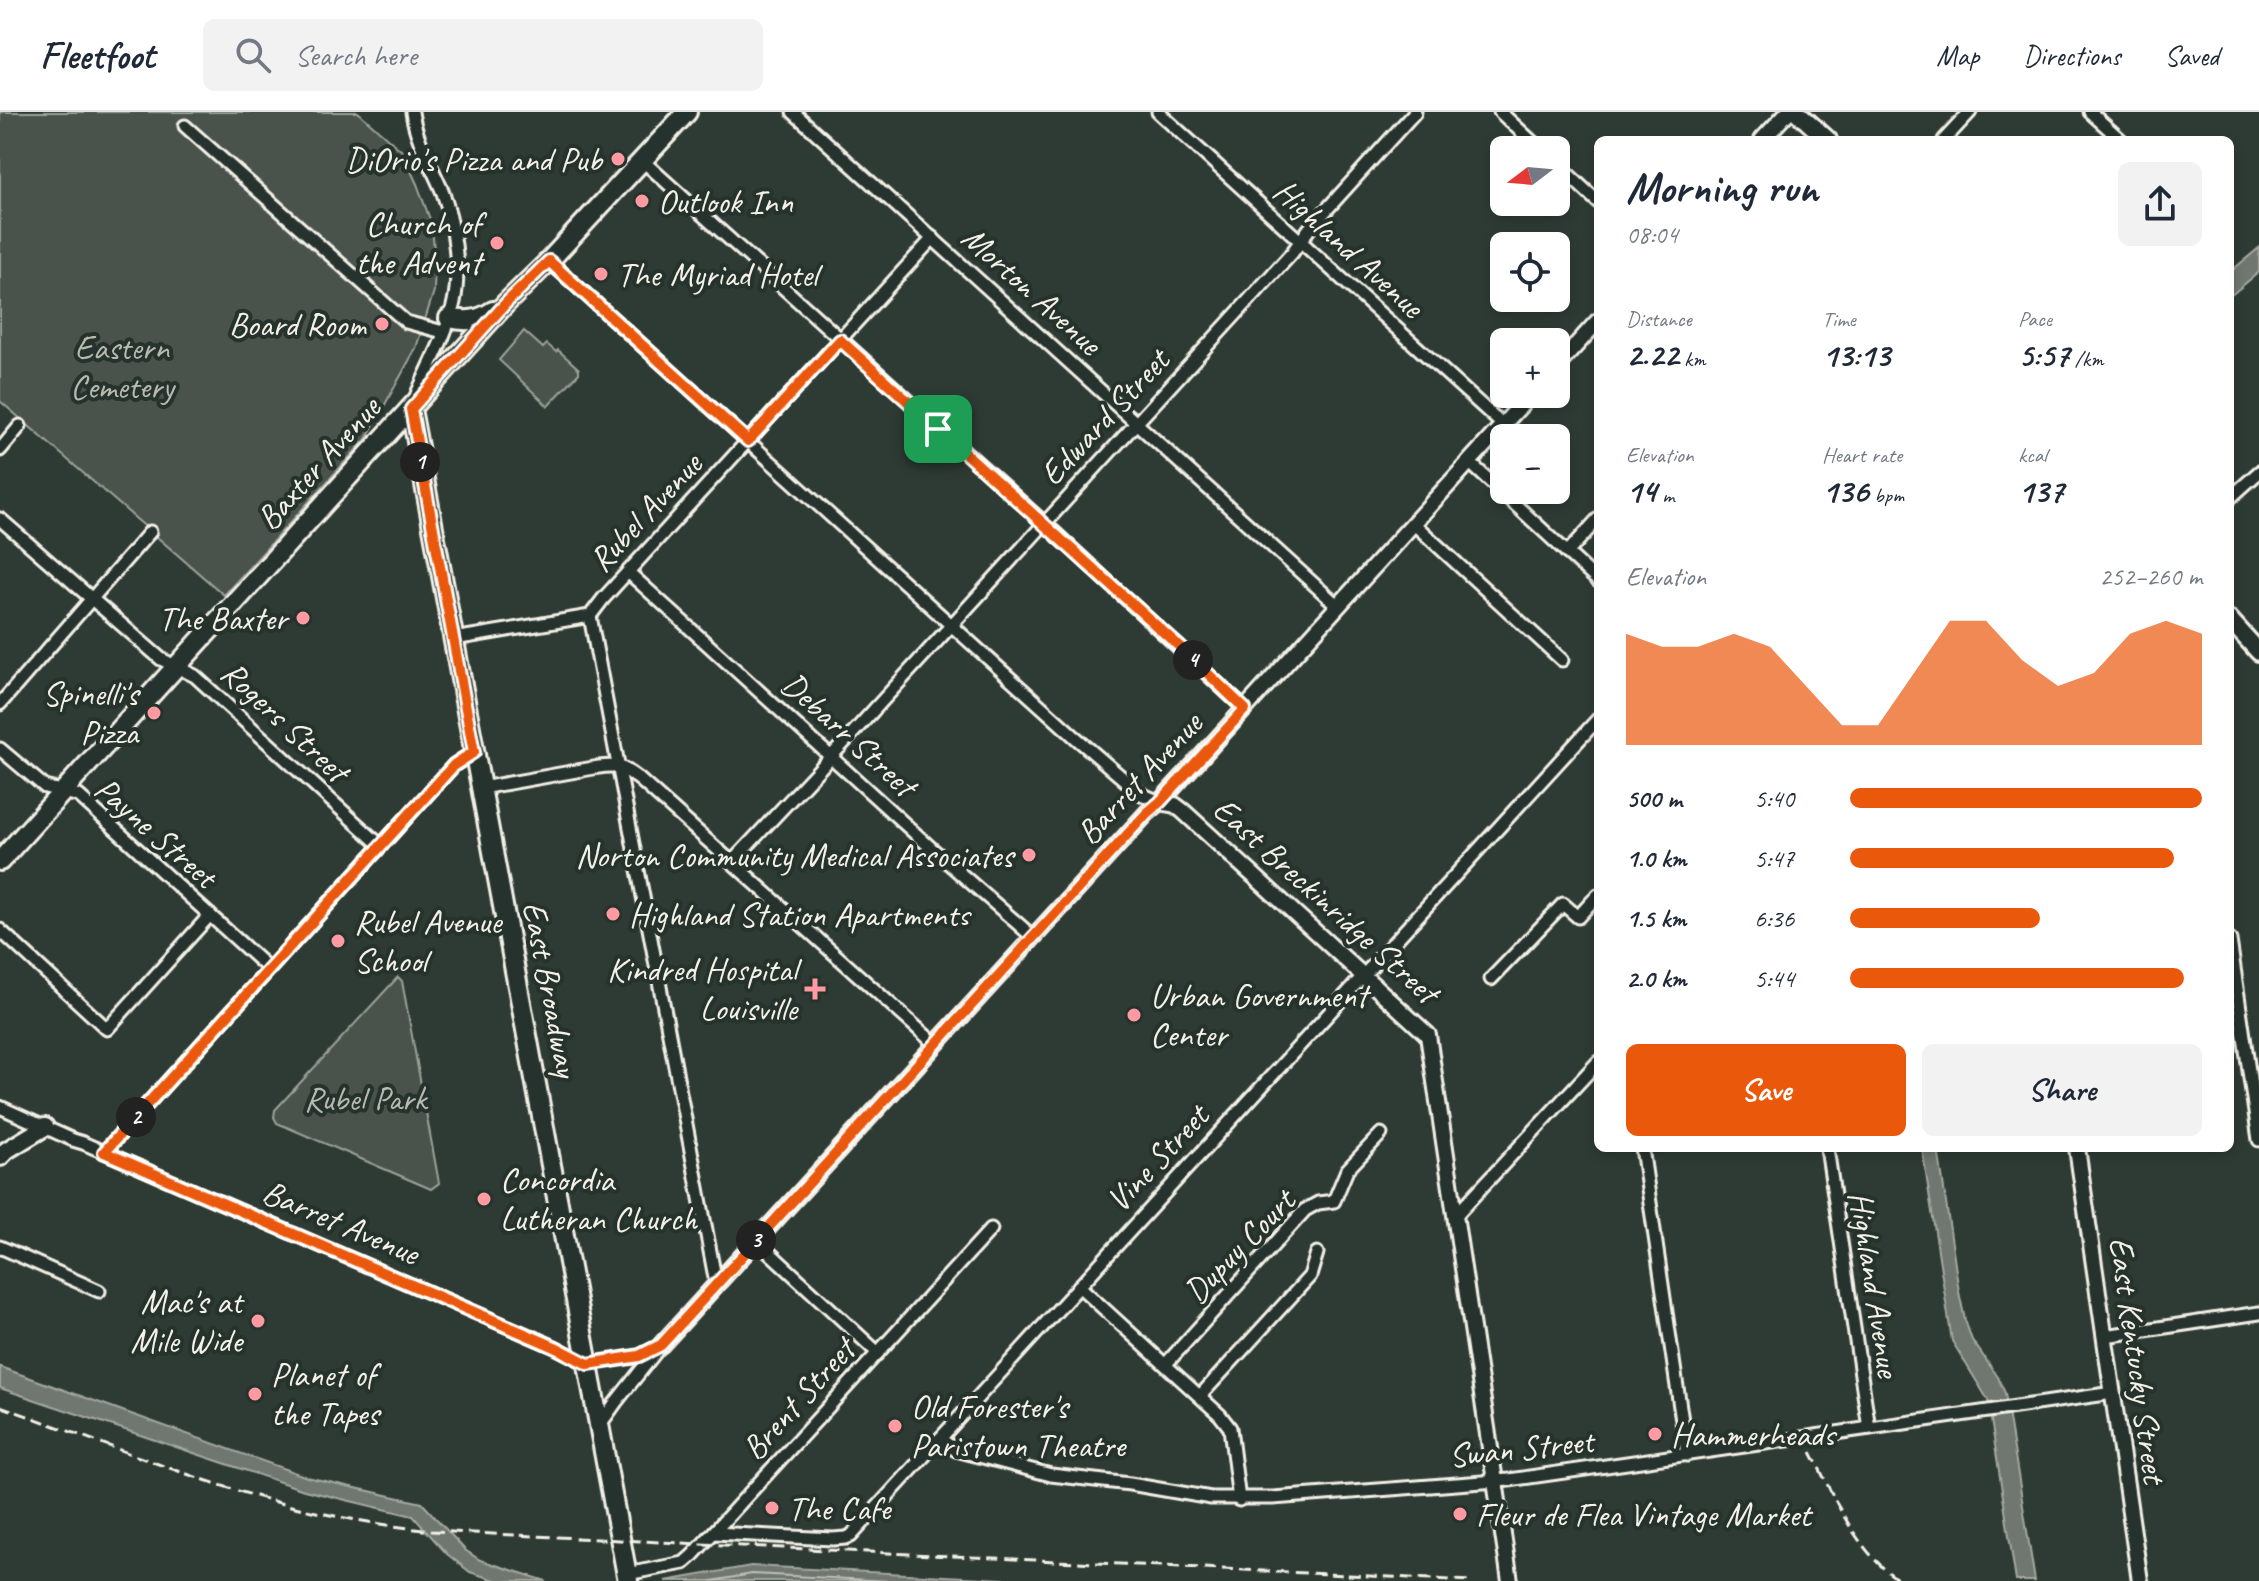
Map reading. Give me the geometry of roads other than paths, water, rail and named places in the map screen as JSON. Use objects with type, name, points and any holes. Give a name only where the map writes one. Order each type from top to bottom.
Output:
[{"type":"main road","name":"Baxter Avenue","points":[[0,861],[506,303],[687,112]]},
{"type":"main road","points":[[1797,112],[1824,136]]},
{"type":"main road","points":[[446,325],[481,319],[506,303]]},
{"type":"main road","name":"East Broadway","points":[[411,409],[628,1578]]},
{"type":"main road","points":[[2234,624],[2259,652]]},
{"type":"main road","points":[[0,1157],[45,1127]]},
{"type":"street","points":[[411,409],[455,299],[453,231],[442,192],[418,137],[412,112]]},
{"type":"street","name":"Morton Avenue","points":[[793,112],[1338,606]]},
{"type":"street","name":"Highland Avenue","points":[[1158,112],[1502,424]]},
{"type":"street","name":"Edward Street","points":[[732,862],[832,757],[1292,253],[1335,199],[1415,112]]},
{"type":"street","points":[[1500,112],[1526,136]]},
{"type":"street","points":[[1766,136],[1788,112]]},
{"type":"street","points":[[1948,136],[1970,112]]},
{"type":"street","points":[[2090,112],[2117,136]]},
{"type":"street","points":[[185,126],[406,322],[446,325]]},
{"type":"street","points":[[643,161],[1245,709]]},
{"type":"street","points":[[1570,176],[1594,198]]},
{"type":"street","name":"Rubel Avenue","points":[[454,639],[590,616],[933,238]]},
{"type":"street","name":"East Breckinridge Street","points":[[549,261],[1141,794],[1175,805],[1183,811],[1428,1035],[1510,1581]]},
{"type":"street","points":[[1570,352],[1594,325]]},
{"type":"street","name":"Barret Avenue","points":[[1504,424],[1518,408]]},
{"type":"street","points":[[0,450],[20,426]]},
{"type":"street","name":"Barret Avenue","points":[[599,1426],[661,1345],[716,1283],[1490,439]]},
{"type":"street","points":[[1469,462],[1594,577]]},
{"type":"street","points":[[2234,494],[2259,472]]},
{"type":"street","name":"Rogers Street","points":[[0,519],[161,659],[195,676],[381,846]]},
{"type":"street","points":[[1413,523],[1562,660]]},
{"type":"street","points":[[1567,553],[1594,523]]},
{"type":"street","points":[[0,704],[150,532]]},
{"type":"street","name":"Debarr Street","points":[[628,572],[1033,937]]},
{"type":"street","points":[[590,616],[716,1283]]},
{"type":"street","name":"Vine Street","points":[[714,1533],[851,1536],[1594,723]]},
{"type":"street","name":"Payne Street","points":[[0,749],[45,787],[79,796],[269,969]]},
{"type":"street","points":[[104,1152],[454,765],[474,752]]},
{"type":"street","points":[[481,788],[616,765],[640,780],[935,1044]]},
{"type":"street","points":[[1491,979],[1563,904],[1578,917],[1594,899]]},
{"type":"street","points":[[0,930],[107,1029],[210,915]]},
{"type":"street","points":[[2234,968],[2259,1140]]},
{"type":"street","points":[[1456,1215],[1594,1066]]},
{"type":"street","name":"Barret Avenue","points":[[0,1107],[588,1364],[639,1356],[661,1345]]},
{"type":"street","name":"Dupuy Court","points":[[1166,1364],[1305,1210],[1318,1203],[1334,1201],[1347,1170],[1381,1134]]},
{"type":"street","points":[[1643,1152],[1687,1455]]},
{"type":"street","name":"Highland Avenue","points":[[1828,1152],[1869,1428]]},
{"type":"street","name":"East Kentucky Street","points":[[2078,1152],[2140,1581]]},
{"type":"street","name":"Brent Street","points":[[628,1578],[684,1563],[991,1229]]},
{"type":"street","points":[[756,1240],[878,1353]]},
{"type":"street","points":[[0,1247],[99,1291]]},
{"type":"street","points":[[1200,1396],[1310,1276],[1317,1253]]},
{"type":"street","points":[[1079,1286],[1166,1364],[1230,1428],[1239,1500]]},
{"type":"street","points":[[2105,1336],[2259,1313]]},
{"type":"street","name":"Swan Street","points":[[940,1439],[956,1450],[1051,1475],[1239,1500],[1495,1481],[2113,1393]]},
{"type":"water","points":[[2259,248],[2259,272],[2234,293],[2234,269]]},
{"type":"water","points":[[1923,1152],[1939,1152],[1965,1320],[1972,1340],[1998,1377],[2005,1393],[2035,1581],[2016,1581],[1988,1400],[1952,1341]]},
{"type":"water","points":[[0,1367],[307,1477],[422,1503],[465,1550],[480,1560],[546,1581],[498,1581],[470,1572],[447,1554],[413,1516],[304,1490],[0,1388]]},
{"type":"water","points":[[751,1566],[1043,1581],[665,1581]]},
{"type":"railway","points":[[0,1406],[254,1496],[326,1514],[431,1531],[1473,1581]]},
{"type":"railway","points":[[1811,1452],[1858,1539],[1870,1555],[1900,1581]]},
{"type":"place","name":"DiOrio's Pizza and Pub","points":[[618,159]]},
{"type":"place","name":"Outlook Inn","points":[[642,201]]},
{"type":"place","name":"Church of the Advent","points":[[497,243]]},
{"type":"place","name":"The Myriad Hotel","points":[[601,274]]},
{"type":"place","name":"Board Room","points":[[382,324]]},
{"type":"place","name":"The Baxter","points":[[303,618]]},
{"type":"place","name":"Spinelli's Pizza","points":[[154,713]]},
{"type":"place","name":"Norton Community Medical Associates","points":[[1029,855]]},
{"type":"place","name":"Highland Station Apartments","points":[[613,914]]},
{"type":"place","name":"Rubel Avenue School","points":[[338,941]]},
{"type":"place","name":"Kindred Hospital Louisville","points":[[815,989]]},
{"type":"place","name":"Urban Government Center","points":[[1134,1015]]},
{"type":"place","name":"Concordia Lutheran Church","points":[[484,1199]]},
{"type":"place","name":"Mac's at Mile Wide","points":[[258,1321]]},
{"type":"place","name":"Planet of the Tapes","points":[[255,1394]]},
{"type":"place","name":"Old Forester's Paristown Theatre","points":[[895,1426]]},
{"type":"place","name":"Hammerheads","points":[[1655,1434]]},
{"type":"place","name":"The Cafe","points":[[772,1508]]},
{"type":"place","name":"Fleur de Flea Vintage Market","points":[[1460,1514]]},
{"type":"park label","name":"Eastern Cemetery","points":[[122,366]]},
{"type":"park label","name":"Rubel Park","points":[[365,1098]]}]
